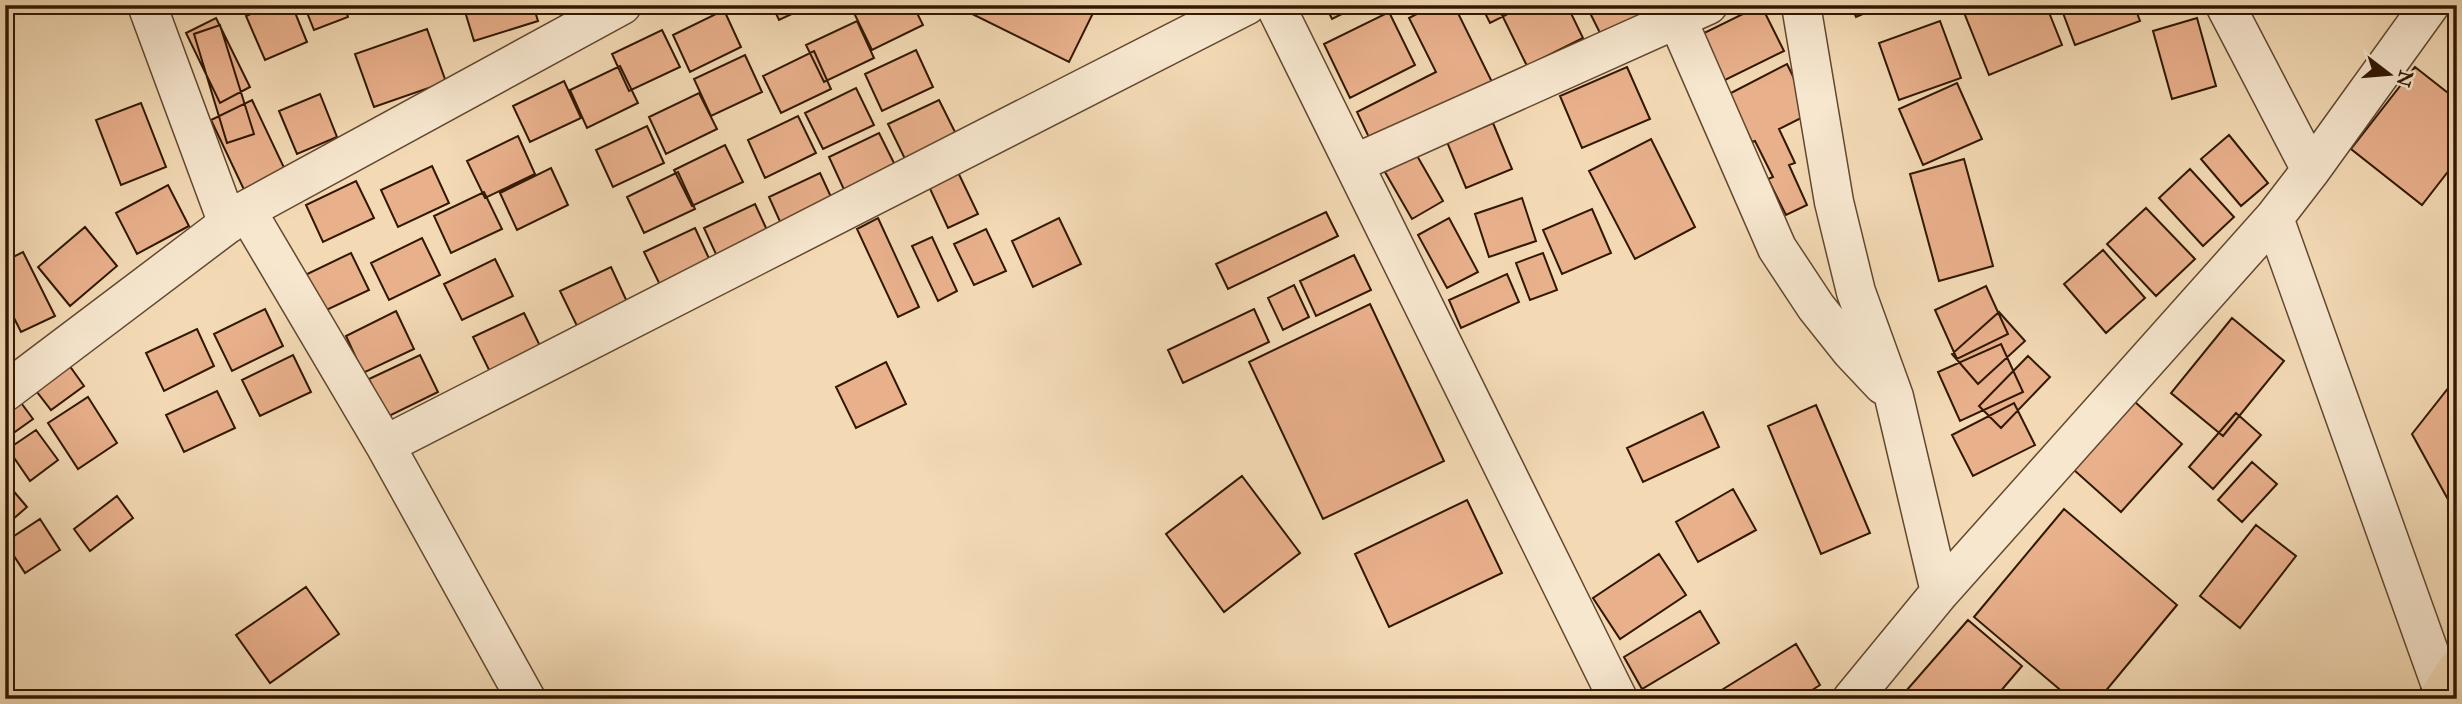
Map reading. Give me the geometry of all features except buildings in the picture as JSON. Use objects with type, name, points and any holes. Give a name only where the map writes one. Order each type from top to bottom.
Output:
[{"type":"street","points":[[147,5],[237,217],[385,445],[526,699]]},
{"type":"street","points":[[5,392],[237,217],[622,5]]},
{"type":"street","points":[[385,445],[1247,5]]},
{"type":"street","points":[[1275,5],[1618,699]]},
{"type":"street","points":[[1801,5],[1834,202],[1856,292],[1894,397],[1940,592]]},
{"type":"street","points":[[2225,5],[2311,170]]},
{"type":"street","points":[[1852,699],[1940,592],[2274,218],[2430,5]]},
{"type":"street","points":[[1354,164],[1685,10],[1777,248],[1837,334],[1894,397]]},
{"type":"street","points":[[2274,218],[2446,686]]}]
